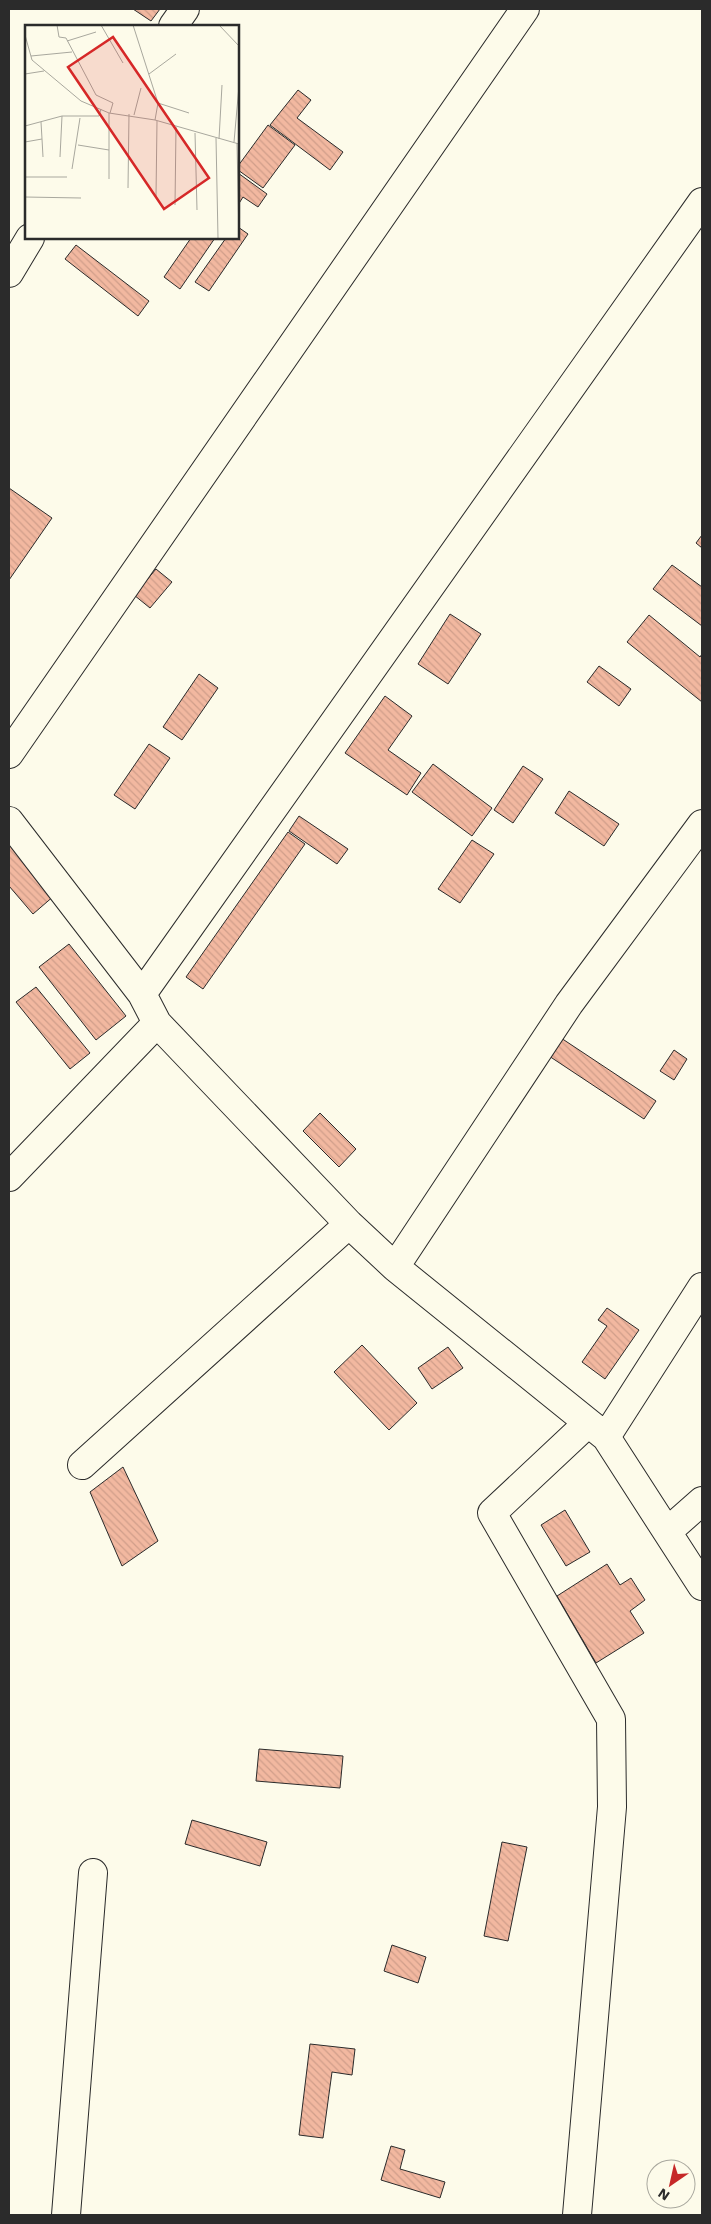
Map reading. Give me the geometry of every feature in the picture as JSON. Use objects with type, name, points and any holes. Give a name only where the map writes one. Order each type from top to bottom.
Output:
[{"type":"street","points":[[174,25],[185,9]]},
{"type":"street","points":[[9,754],[524,9]]},
{"type":"street","points":[[142,994],[702,202]]},
{"type":"street","points":[[9,273],[29,239]]},
{"type":"street","points":[[9,821],[142,994],[157,1023],[349,1224],[395,1267],[597,1430],[668,1531],[702,1586]]},
{"type":"street","points":[[395,1267],[569,1004],[702,824]]},
{"type":"street","points":[[9,1177],[157,1023]]},
{"type":"street","points":[[82,1465],[349,1224]]},
{"type":"street","points":[[576,2215],[612,1807],[611,1718],[492,1513],[597,1430],[702,1287]]},
{"type":"street","points":[[668,1531],[702,1501]]},
{"type":"street","points":[[66,2215],[92,1873]]},
{"type":"building","points":[[133,9],[160,9],[151,21]]},
{"type":"building","points":[[298,90],[311,100],[297,118],[343,152],[330,170],[270,125]]},
{"type":"building","points":[[268,125],[295,145],[263,188],[239,171],[239,165]]},
{"type":"building","points":[[239,174],[267,194],[258,207],[243,197],[239,203]]},
{"type":"building","points":[[239,228],[248,234],[209,291],[195,282],[225,239],[239,239]]},
{"type":"building","points":[[190,239],[214,239],[180,289],[164,277]]},
{"type":"building","points":[[76,245],[149,301],[138,316],[65,259]]},
{"type":"building","points":[[9,488],[52,518],[9,580]]},
{"type":"building","points":[[702,535],[702,548],[696,543]]},
{"type":"building","points":[[672,565],[702,587],[702,626],[653,589]]},
{"type":"building","points":[[156,569],[172,582],[150,608],[134,595]]},
{"type":"building","points":[[450,614],[481,634],[448,684],[418,664]]},
{"type":"building","points":[[649,615],[700,657],[702,654],[702,702],[627,642]]},
{"type":"building","points":[[599,666],[631,689],[619,706],[587,682]]},
{"type":"building","points":[[199,674],[218,688],[182,740],[163,727]]},
{"type":"building","points":[[385,696],[412,716],[388,750],[421,773],[407,795],[345,753]]},
{"type":"building","points":[[149,744],[170,758],[135,809],[114,795]]},
{"type":"building","points":[[433,764],[492,808],[472,836],[412,792]]},
{"type":"building","points":[[523,766],[543,779],[513,823],[494,810]]},
{"type":"building","points":[[569,791],[619,824],[604,846],[555,813]]},
{"type":"building","points":[[299,816],[348,849],[337,864],[289,831]]},
{"type":"building","points":[[288,832],[305,844],[203,989],[186,977]]},
{"type":"building","points":[[472,840],[494,854],[460,903],[438,889]]},
{"type":"building","points":[[9,842],[55,895],[33,914],[9,886]]},
{"type":"building","points":[[69,944],[126,1016],[96,1040],[39,967]]},
{"type":"building","points":[[36,987],[90,1053],[70,1069],[16,1002]]},
{"type":"building","points":[[558,1036],[656,1101],[644,1119],[546,1054]]},
{"type":"building","points":[[674,1050],[687,1059],[674,1080],[660,1071]]},
{"type":"building","points":[[320,1113],[356,1149],[339,1167],[303,1131]]},
{"type":"building","points":[[607,1308],[639,1330],[605,1379],[582,1362],[607,1326],[598,1320]]},
{"type":"building","points":[[362,1345],[417,1403],[389,1430],[334,1372]]},
{"type":"building","points":[[448,1347],[463,1368],[432,1389],[418,1368]]},
{"type":"building","points":[[123,1467],[158,1541],[122,1566],[90,1492]]},
{"type":"building","points":[[565,1510],[590,1552],[566,1566],[541,1525]]},
{"type":"building","points":[[607,1564],[620,1585],[631,1578],[645,1600],[630,1611],[644,1633],[596,1663],[557,1596]]},
{"type":"building","points":[[259,1749],[343,1756],[340,1788],[256,1781]]},
{"type":"building","points":[[192,1820],[267,1842],[260,1866],[185,1844]]},
{"type":"building","points":[[502,1842],[527,1847],[508,1941],[484,1936]]},
{"type":"building","points":[[392,1945],[426,1957],[418,1983],[384,1971]]},
{"type":"building","points":[[310,2044],[355,2049],[352,2075],[332,2072],[323,2138],[299,2135]]},
{"type":"building","points":[[391,2146],[405,2150],[400,2169],[445,2182],[440,2198],[381,2180]]}]
